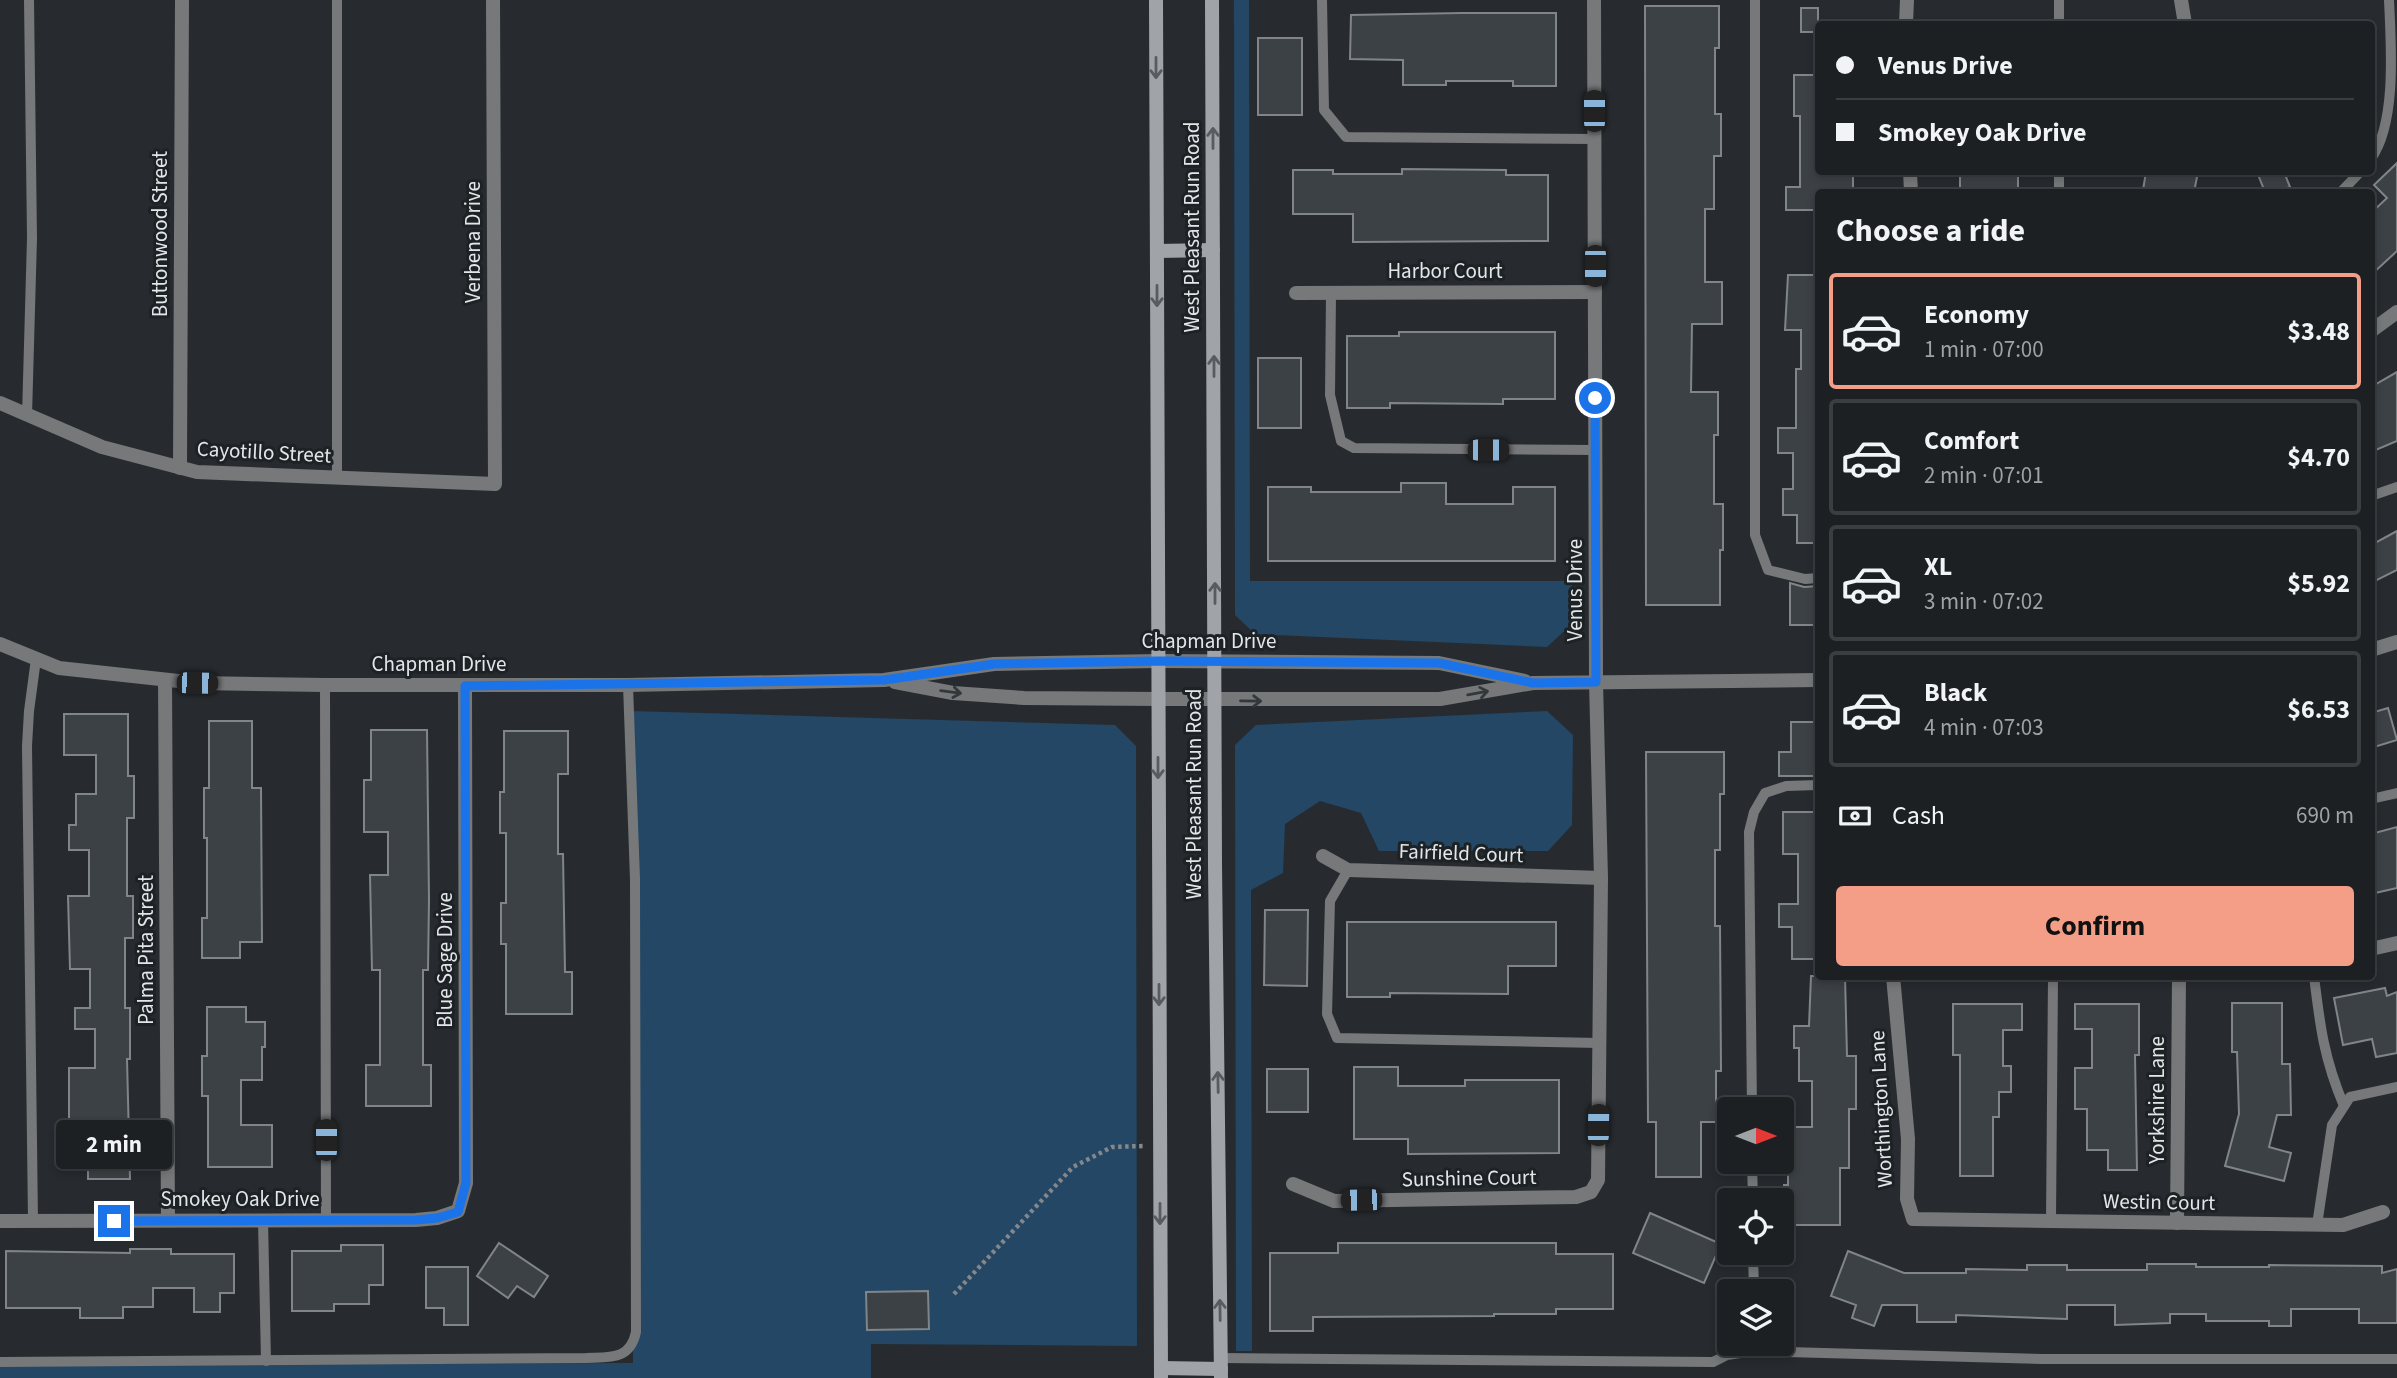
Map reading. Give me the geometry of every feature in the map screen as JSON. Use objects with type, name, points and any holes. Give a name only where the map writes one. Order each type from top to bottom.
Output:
[{"type":"main road","name":"West Pleasant Run Road","points":[[1156,0],[1161,1373]]},
{"type":"main road","name":"West Pleasant Run Road","points":[[1212,0],[1221,1368]]},
{"type":"main road","points":[[1157,251],[1213,250]]},
{"type":"main road","points":[[1161,1373],[1221,1368]]},
{"type":"street","name":"Buttonwood Street","points":[[180,468],[182,0]]},
{"type":"street","name":"Verbena Drive","points":[[493,0],[495,484]]},
{"type":"street","name":"Venus Drive","points":[[1594,0],[1596,682],[1601,878],[1598,1180]]},
{"type":"street","points":[[1906,21],[1907,0]]},
{"type":"street","points":[[2181,0],[2184,21]]},
{"type":"street","name":"Harbor Court","points":[[1296,293],[1595,292]]},
{"type":"street","points":[[2375,328],[2397,312]]},
{"type":"street","name":"Cayotillo Street","points":[[0,403],[102,447],[197,472],[495,484]]},
{"type":"street","points":[[2375,649],[2397,642]]},
{"type":"street","name":"Chapman Drive","points":[[0,645],[59,668],[197,683],[465,686],[884,680],[994,664],[1215,661],[1439,663],[1533,683]]},
{"type":"street","name":"Palma Pita Street","points":[[165,680],[168,1220]]},
{"type":"street","name":"Chapman Drive","points":[[884,680],[953,693],[1024,698],[1215,700],[1440,699],[1533,683],[1815,680]]},
{"type":"street","name":"Blue Sage Drive","points":[[437,1218],[458,1212],[466,1183],[465,686]]},
{"type":"street","name":"Fairfield Court","points":[[1323,856],[1348,870],[1601,878]]},
{"type":"street","points":[[2375,948],[2397,943]]},
{"type":"street","name":"Worthington Lane","points":[[1893,980],[1908,1139],[1907,1199],[1913,1219],[1933,1220]]},
{"type":"street","name":"Yorkshire Lane","points":[[2177,1223],[2179,980]]},
{"type":"street","name":"Sunshine Court","points":[[1293,1184],[1334,1201],[1576,1197],[1591,1192],[1598,1180]]},
{"type":"street","name":"Westin Court","points":[[1933,1220],[2343,1225],[2382,1212]]},
{"type":"street","name":"Smokey Oak Drive","points":[[0,1221],[437,1218]]},
{"type":"lane","points":[[27,416],[32,238],[29,0]]},
{"type":"lane","points":[[337,0],[337,477]]},
{"type":"lane","points":[[1322,0],[1324,110],[1346,137],[1594,139]]},
{"type":"lane","points":[[1755,0],[1755,535],[1768,570],[1815,579]]},
{"type":"lane","points":[[2059,0],[2059,21]]},
{"type":"lane","points":[[2375,155],[2381,148],[2395,106],[2389,0]]},
{"type":"lane","points":[[2344,189],[2357,175]]},
{"type":"lane","points":[[1331,293],[1329,395],[1341,441],[1354,448],[1595,450]]},
{"type":"lane","points":[[2375,495],[2397,487]]},
{"type":"lane","points":[[33,1221],[27,746],[36,659]]},
{"type":"lane","points":[[325,685],[326,1220]]},
{"type":"lane","points":[[0,1362],[586,1359],[626,1352],[634,1343],[636,1332],[635,879],[628,685]]},
{"type":"lane","points":[[1752,1097],[1749,832],[1754,812],[1765,793],[1786,786],[1815,785]]},
{"type":"lane","points":[[2375,798],[2397,793]]},
{"type":"lane","points":[[1348,870],[1329,901],[1327,1014],[1337,1038],[1599,1043]]},
{"type":"lane","points":[[2051,1221],[2053,980]]},
{"type":"lane","points":[[2315,980],[2323,1046],[2344,1106]]},
{"type":"lane","points":[[2317,1225],[2332,1125],[2350,1097],[2397,1087]]},
{"type":"lane","points":[[263,1220],[266,1361]]},
{"type":"lane","points":[[1794,1350],[2043,1359],[2397,1359]]},
{"type":"lane","points":[[1221,1368],[1713,1362],[1725,1356]]},
{"type":"path","points":[[954,1294],[1073,1167],[1112,1147],[1159,1146]]},
{"type":"shaded area","points":[[1234,0],[1249,0],[1250,581],[1572,581],[1573,623],[1547,647],[1255,634],[1235,615]]},
{"type":"shaded area","points":[[632,711],[1115,725],[1136,746],[1137,1346],[871,1344],[871,1378],[0,1378],[0,1365],[633,1363]]},
{"type":"shaded area","points":[[1547,711],[1573,735],[1572,825],[1548,851],[1379,851],[1361,813],[1320,801],[1285,824],[1283,873],[1251,890],[1252,1351],[1236,1351],[1235,745],[1256,725]]},
{"type":"building","points":[[1645,6],[1719,6],[1719,48],[1715,48],[1715,114],[1721,114],[1721,156],[1714,156],[1714,209],[1705,209],[1705,282],[1722,282],[1722,324],[1692,324],[1691,392],[1718,392],[1718,435],[1714,435],[1714,504],[1723,504],[1720,605],[1646,605]]},
{"type":"building","points":[[1801,8],[1818,8],[1815,32],[1801,32]]},
{"type":"building","points":[[1556,13],[1556,86],[1513,86],[1513,81],[1446,81],[1446,85],[1403,85],[1403,60],[1350,59],[1351,15]]},
{"type":"building","points":[[1258,38],[1302,38],[1302,115],[1258,115]]},
{"type":"building","points":[[1794,75],[1815,75],[1815,175],[1853,175],[1853,189],[1815,189],[1815,210],[1786,210],[1786,187],[1800,187],[1800,116],[1794,116]]},
{"type":"building","points":[[2397,163],[2397,251],[2375,271],[2375,209],[2387,198],[2374,185]]},
{"type":"building","points":[[1402,169],[1506,170],[1506,175],[1548,175],[1548,241],[1353,242],[1353,214],[1293,214],[1293,170],[1333,170],[1333,174],[1402,174]]},
{"type":"building","points":[[1960,175],[2018,175],[2018,189],[1960,189]]},
{"type":"building","points":[[2146,175],[2197,175],[2195,189],[2143,189]]},
{"type":"building","points":[[2258,175],[2285,175],[2290,187],[2284,189],[2264,189]]},
{"type":"building","points":[[1788,275],[1815,275],[1815,543],[1797,543],[1797,515],[1783,515],[1783,489],[1793,489],[1793,453],[1778,453],[1778,428],[1796,428],[1796,369],[1801,369],[1801,330],[1785,330]]},
{"type":"building","points":[[1399,332],[1555,332],[1555,399],[1503,399],[1503,404],[1390,403],[1390,408],[1347,408],[1347,336],[1399,336]]},
{"type":"building","points":[[1258,358],[1301,358],[1301,428],[1258,428]]},
{"type":"building","points":[[2397,372],[2397,441],[2375,450],[2375,385]]},
{"type":"building","points":[[1401,483],[1446,483],[1446,504],[1513,504],[1513,487],[1555,487],[1555,561],[1268,561],[1268,487],[1311,487],[1311,492],[1401,492]]},
{"type":"building","points":[[2397,531],[2397,570],[2375,581],[2375,543]]},
{"type":"building","points":[[1790,583],[1804,587],[1815,586],[1815,625],[1790,625]]},
{"type":"building","points":[[2388,708],[2397,740],[2375,747],[2375,712]]},
{"type":"building","points":[[64,714],[128,714],[128,776],[134,776],[134,818],[127,818],[127,896],[133,896],[133,938],[125,938],[125,1008],[130,1008],[130,1059],[127,1059],[130,1179],[88,1179],[88,1119],[69,1119],[69,1068],[95,1068],[95,1029],[75,1029],[75,1008],[90,1008],[90,969],[70,969],[68,896],[89,896],[89,850],[69,850],[69,825],[76,825],[76,794],[96,794],[96,755],[64,755]]},
{"type":"building","points":[[209,721],[252,721],[252,788],[261,788],[262,942],[240,942],[240,958],[202,958],[202,918],[207,918],[204,788],[209,788]]},
{"type":"building","points":[[1791,722],[1815,722],[1815,776],[1779,776],[1779,752],[1791,752]]},
{"type":"building","points":[[371,730],[427,730],[429,900],[428,970],[423,970],[423,1065],[431,1065],[431,1106],[366,1106],[366,1065],[380,1065],[380,970],[372,970],[370,875],[388,875],[388,832],[364,832],[364,780],[371,780]]},
{"type":"building","points":[[504,731],[568,731],[568,774],[558,774],[558,854],[563,854],[565,972],[572,972],[572,1014],[506,1014],[506,944],[501,944],[501,903],[506,903],[506,833],[500,833],[500,792],[504,792]]},
{"type":"building","points":[[1646,752],[1724,752],[1724,794],[1720,794],[1720,850],[1715,850],[1715,926],[1720,926],[1721,1071],[1716,1071],[1716,1122],[1701,1122],[1701,1177],[1656,1177],[1656,1122],[1648,1122]]},
{"type":"building","points":[[1783,812],[1815,812],[1815,959],[1792,959],[1792,927],[1779,927],[1779,904],[1798,904],[1798,854],[1783,854]]},
{"type":"building","points":[[2397,827],[2397,888],[2375,893],[2375,833]]},
{"type":"building","points":[[1265,910],[1308,910],[1307,986],[1264,985]]},
{"type":"building","points":[[1347,922],[1556,922],[1556,966],[1508,966],[1508,994],[1390,993],[1390,997],[1347,997]]},
{"type":"building","points":[[1811,976],[1815,976],[1815,980],[1845,980],[1847,1056],[1856,1056],[1856,1109],[1849,1109],[1849,1168],[1840,1168],[1840,1225],[1794,1225],[1794,1188],[1784,1188],[1784,1185],[1788,1185],[1788,1174],[1794,1174],[1794,1127],[1812,1127],[1812,1081],[1799,1081],[1799,1048],[1794,1048],[1794,1026],[1809,1026]]},
{"type":"building","points":[[2385,988],[2387,996],[2397,992],[2397,1053],[2376,1057],[2372,1039],[2343,1045],[2334,998]]},
{"type":"building","points":[[2232,1003],[2282,1003],[2282,1064],[2290,1064],[2291,1115],[2277,1115],[2269,1147],[2291,1153],[2284,1181],[2225,1166],[2239,1114],[2237,1052],[2232,1052]]},
{"type":"building","points":[[1953,1004],[2022,1004],[2022,1030],[2003,1030],[2003,1066],[2011,1066],[2011,1092],[1999,1092],[1999,1117],[1993,1117],[1993,1176],[1960,1176],[1960,1055],[1953,1055]]},
{"type":"building","points":[[2075,1004],[2139,1004],[2139,1055],[2135,1055],[2137,1170],[2108,1170],[2108,1150],[2087,1150],[2087,1109],[2075,1109],[2075,1068],[2092,1068],[2092,1029],[2075,1029]]},
{"type":"building","points":[[207,1007],[246,1007],[246,1022],[265,1022],[262,1080],[241,1080],[241,1125],[272,1125],[272,1167],[208,1167],[208,1096],[202,1096],[202,1056],[207,1056]]},
{"type":"building","points":[[1354,1067],[1398,1067],[1398,1086],[1465,1086],[1465,1080],[1559,1080],[1559,1153],[1408,1154],[1408,1139],[1354,1139]]},
{"type":"building","points":[[1267,1069],[1308,1069],[1308,1112],[1267,1112]]},
{"type":"building","points":[[1650,1213],[1717,1242],[1717,1253],[1704,1283],[1633,1253]]},
{"type":"building","points":[[499,1243],[548,1276],[534,1297],[517,1286],[508,1298],[477,1276]]},
{"type":"building","points":[[1338,1243],[1556,1243],[1556,1254],[1613,1254],[1613,1309],[1556,1309],[1556,1314],[1494,1316],[1313,1317],[1313,1331],[1270,1331],[1270,1253],[1338,1253]]},
{"type":"building","points":[[341,1245],[383,1245],[383,1285],[369,1285],[369,1304],[334,1304],[334,1311],[292,1311],[292,1251],[341,1251]]},
{"type":"building","points":[[130,1249],[171,1249],[171,1254],[234,1254],[234,1293],[220,1293],[220,1312],[194,1312],[194,1288],[153,1288],[153,1307],[123,1307],[123,1318],[80,1318],[80,1308],[6,1308],[6,1251],[130,1253]]},
{"type":"building","points":[[1848,1251],[1904,1273],[1966,1273],[1966,1269],[2027,1270],[2027,1265],[2067,1265],[2067,1270],[2147,1270],[2147,1264],[2196,1264],[2196,1267],[2382,1266],[2382,1273],[2397,1269],[2397,1323],[2359,1323],[2359,1309],[2291,1309],[2291,1326],[2269,1326],[2269,1321],[2206,1321],[2206,1314],[2170,1314],[2170,1323],[2115,1325],[2115,1305],[2067,1305],[2067,1319],[1956,1315],[1956,1322],[1917,1322],[1917,1305],[1882,1305],[1874,1326],[1852,1318],[1856,1305],[1831,1296]]},
{"type":"building","points":[[426,1267],[468,1267],[468,1325],[444,1325],[444,1308],[426,1308]]},
{"type":"building","points":[[928,1291],[929,1329],[867,1330],[866,1292]]},
{"type":"route","points":[[114,1221],[416,1220],[458,1212],[466,1183],[465,686],[884,680],[994,664],[1158,661],[1439,663],[1533,683],[1596,682],[1595,398]]}]
